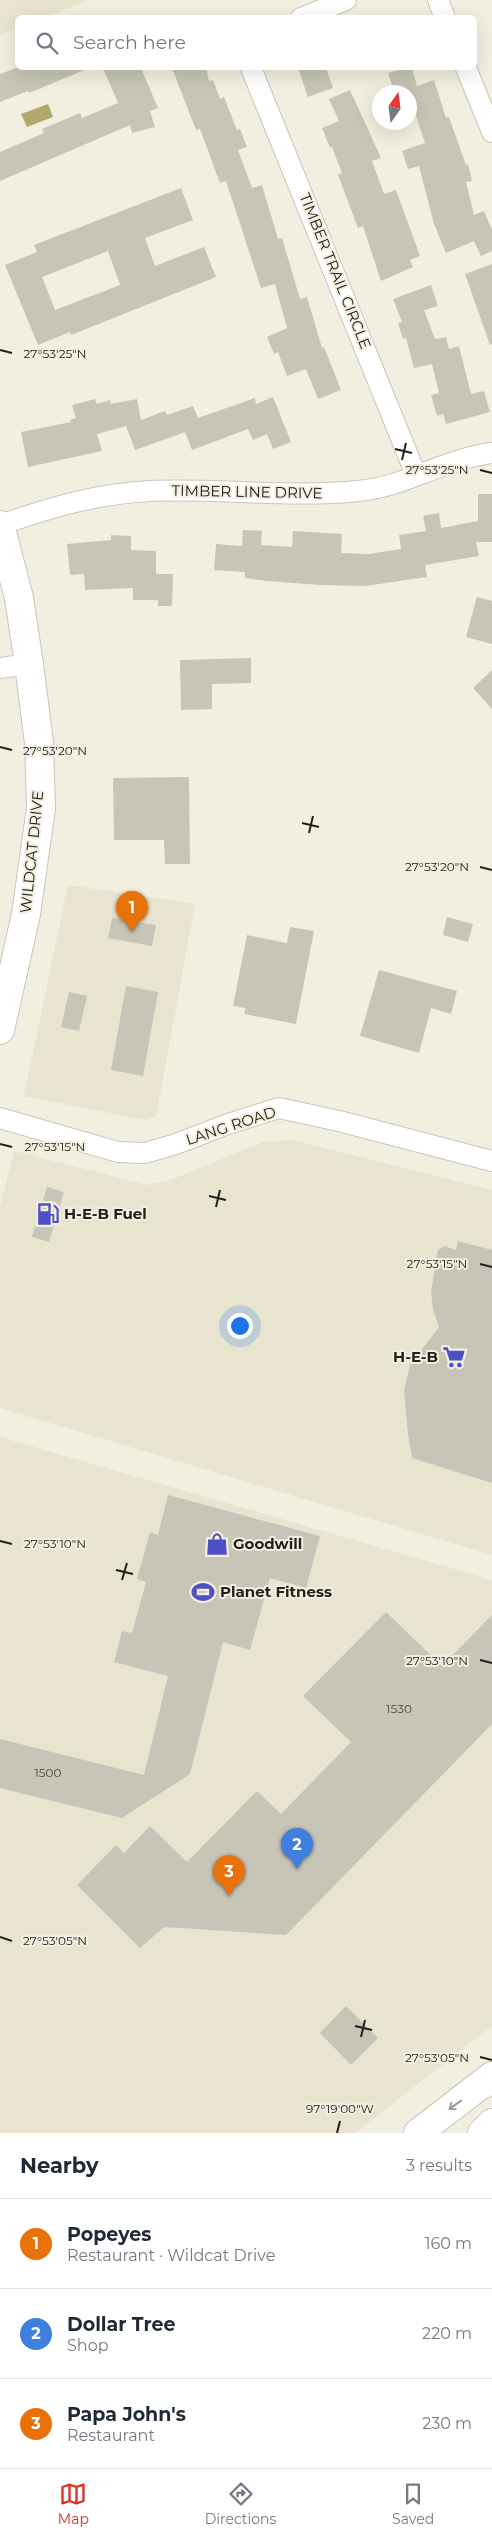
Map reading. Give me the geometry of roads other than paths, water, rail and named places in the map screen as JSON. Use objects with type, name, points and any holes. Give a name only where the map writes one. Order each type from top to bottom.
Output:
[{"type":"main road","name":"WILDCAT DRIVE","points":[[0,525],[19,598],[29,664],[39,743],[41,808],[26,914],[0,1030]]},
{"type":"main road","points":[[418,2133],[489,2079]]},
{"type":"main road","points":[[482,2133],[492,2123]]},
{"type":"street","points":[[308,15],[346,0]]},
{"type":"street","points":[[438,0],[444,15]]},
{"type":"street","name":"TIMBER TRAIL CIRCLE","points":[[252,70],[416,476]]},
{"type":"street","points":[[467,70],[492,132]]},
{"type":"street","name":"TIMBER LINE DRIVE","points":[[0,525],[66,502],[150,491],[211,490],[327,493],[360,491],[393,485],[457,459],[492,453]]},
{"type":"street","points":[[0,668],[29,664]]},
{"type":"street","name":"LANG ROAD","points":[[0,1118],[118,1152],[145,1153],[279,1108],[339,1120],[492,1161]]},
{"type":"place","name":"Popeyes","points":[[132,932]]},
{"type":"place","name":"H-E-B Fuel","points":[[48,1214]]},
{"type":"place","name":"H-E-B","points":[[454,1357]]},
{"type":"place","name":"Goodwill","points":[[217,1544]]},
{"type":"place","name":"Planet Fitness","points":[[203,1592]]},
{"type":"place","name":"Dollar Tree","points":[[297,1869]]},
{"type":"place","name":"Papa John's","points":[[229,1896]]}]
